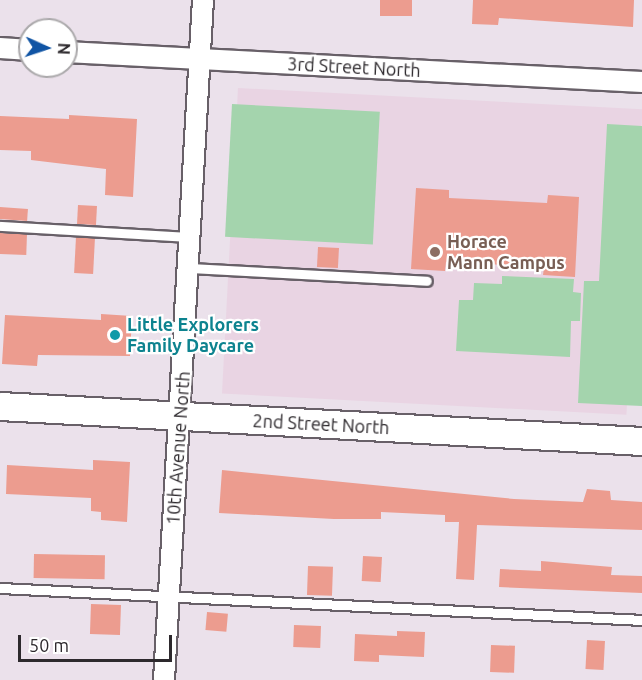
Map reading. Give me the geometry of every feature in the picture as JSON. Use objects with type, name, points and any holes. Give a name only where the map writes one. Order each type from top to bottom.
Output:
[{"type":"street","name":"10th Avenue North","points":[[164,680],[190,268],[203,0]]},
{"type":"street","points":[[0,48],[18,49]]},
{"type":"street","name":"3rd Street North","points":[[78,53],[642,82]]},
{"type":"street","name":"2nd Street North","points":[[0,406],[642,441]]},
{"type":"lane","points":[[0,226],[190,237]]},
{"type":"lane","points":[[190,268],[427,281]]},
{"type":"lane","points":[[0,588],[642,620]]},
{"type":"shaded area","name":"Horace Mann Campus","points":[[238,88],[642,109],[626,415],[222,394]]},
{"type":"green space","points":[[232,104],[380,112],[373,245],[225,237]]},
{"type":"green space","points":[[607,124],[642,126],[642,406],[578,403],[584,281],[599,281]]},
{"type":"green space","points":[[502,276],[574,279],[573,292],[581,293],[580,321],[571,321],[570,357],[456,351],[459,300],[473,300],[474,283],[502,284]]},
{"type":"building","points":[[380,0],[412,0],[412,16],[380,16]]},
{"type":"building","points":[[473,0],[634,0],[633,27],[499,18],[498,25],[472,24]]},
{"type":"building","points":[[69,115],[137,119],[133,197],[105,195],[106,169],[31,160],[31,151],[0,150],[0,116],[69,119]]},
{"type":"building","points":[[416,188],[449,190],[449,198],[547,203],[548,195],[579,197],[575,277],[543,275],[544,267],[446,262],[445,271],[411,269]]},
{"type":"building","points":[[78,205],[97,206],[96,225],[77,224]]},
{"type":"building","points":[[0,207],[28,209],[27,221],[0,219]]},
{"type":"building","points":[[0,233],[27,234],[26,255],[0,254]]},
{"type":"building","points":[[76,237],[95,238],[93,274],[74,273]]},
{"type":"building","points":[[318,247],[339,248],[338,268],[317,267]]},
{"type":"building","points":[[101,314],[132,316],[130,356],[38,355],[37,366],[2,364],[5,315],[101,320]]},
{"type":"building","points":[[93,460],[130,462],[127,522],[101,520],[101,512],[91,511],[91,498],[6,494],[7,465],[93,470]]},
{"type":"building","points":[[222,470],[514,499],[583,502],[587,489],[610,491],[611,500],[642,502],[642,530],[477,525],[474,580],[456,579],[459,522],[445,522],[445,515],[381,512],[381,519],[334,519],[219,513]]},
{"type":"building","points":[[34,554],[105,555],[105,579],[34,578]]},
{"type":"building","points":[[363,556],[382,557],[381,582],[362,581]]},
{"type":"building","points":[[541,561],[612,567],[611,575],[642,576],[642,593],[499,587],[500,569],[541,571]]},
{"type":"building","points":[[308,566],[333,567],[332,596],[307,595]]},
{"type":"building","points":[[91,604],[121,605],[120,635],[90,634]]},
{"type":"building","points":[[207,612],[228,614],[226,632],[205,630]]},
{"type":"building","points":[[294,625],[321,626],[320,648],[293,647]]},
{"type":"building","points":[[397,631],[425,632],[424,657],[379,655],[379,662],[354,661],[355,634],[397,636]]},
{"type":"building","points":[[587,640],[605,641],[603,670],[585,669]]},
{"type":"building","points":[[491,645],[515,646],[514,673],[490,672]]},
{"type":"place","name":"Horace Mann Campus","points":[[435,252]]},
{"type":"place","name":"Little Explorers Family Daycare","points":[[115,335]]}]
